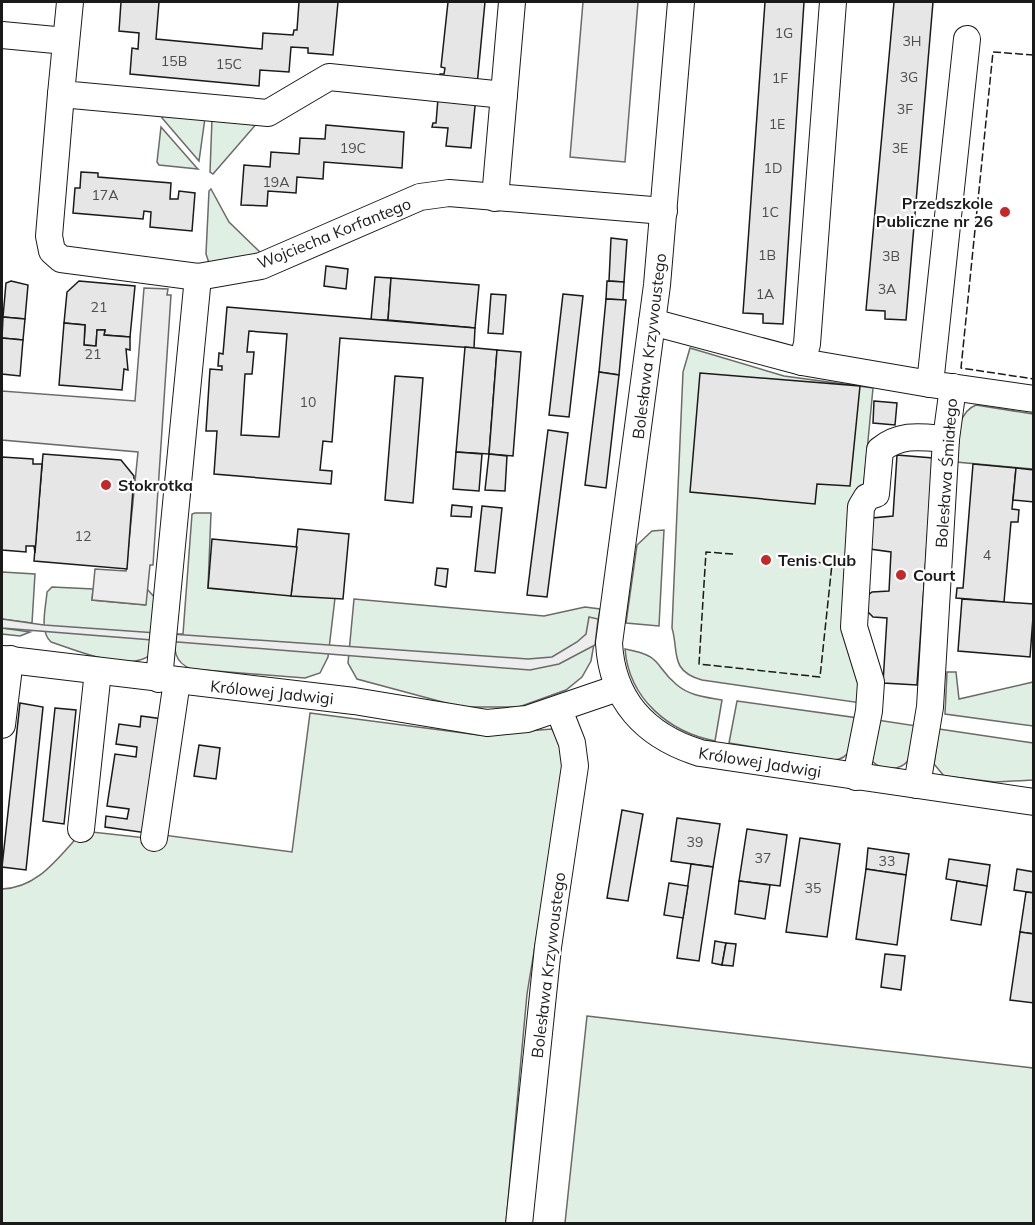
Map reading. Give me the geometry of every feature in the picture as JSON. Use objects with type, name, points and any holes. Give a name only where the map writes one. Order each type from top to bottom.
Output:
[{"type":"street","name":"Wojciecha Korfantego","points":[[70,2],[49,236],[52,251],[61,259],[198,277],[261,266],[420,197],[450,193],[664,211]]},
{"type":"street","points":[[495,198],[512,2]]},
{"type":"street","name":"Bolesława Krzywoustego","points":[[618,688],[609,643],[652,322],[664,211],[681,2]]},
{"type":"street","points":[[802,362],[807,344],[833,2]]},
{"type":"street","points":[[2,35],[66,41]]},
{"type":"street","name":"Bolesława Śmiałego","points":[[917,785],[930,707],[946,439],[941,385],[968,39]]},
{"type":"street","points":[[61,94],[268,113],[328,76],[504,95]]},
{"type":"street","points":[[154,838],[198,277]]},
{"type":"street","points":[[652,322],[802,362],[1034,399]]},
{"type":"street","points":[[856,777],[869,711],[871,682],[854,627],[861,507],[867,497],[876,494],[880,450],[889,443],[908,436],[946,439]]},
{"type":"street","points":[[2,725],[6,659]]},
{"type":"street","name":"Królowej Jadwigi","points":[[6,659],[354,701],[487,723],[527,719],[560,710],[618,688],[642,720],[653,730],[682,747],[719,756],[1034,802]]},
{"type":"street","points":[[81,829],[98,671]]},
{"type":"street","name":"Bolesława Krzywoustego","points":[[519,1224],[548,947],[575,766],[572,743],[560,710]]},
{"type":"green space","points":[[165,113],[205,118],[199,161],[162,118]]},
{"type":"green space","points":[[212,119],[258,122],[213,174],[210,172]]},
{"type":"green space","points":[[161,127],[198,169],[159,165],[157,162]]},
{"type":"green space","points":[[211,189],[229,222],[264,256],[209,263],[206,254],[209,191]]},
{"type":"green space","name":"Tenis Club","points":[[690,348],[784,376],[873,388],[849,641],[864,671],[861,703],[702,680],[684,671],[680,666],[672,628],[683,372]]},
{"type":"green space","points":[[976,405],[1033,414],[1033,469],[956,462],[961,422],[969,409]]},
{"type":"green space","points":[[211,513],[208,588],[335,598],[328,657],[320,673],[305,678],[191,669],[181,663],[176,655],[175,634],[183,634],[192,514]]},
{"type":"green space","points":[[664,530],[659,626],[626,623],[637,545],[652,531]]},
{"type":"green space","points":[[2,572],[35,574],[32,623],[2,619]]},
{"type":"green space","points":[[52,587],[93,589],[92,600],[145,605],[147,589],[157,600],[150,655],[129,662],[116,661],[51,642],[45,632],[44,618],[47,592]]},
{"type":"green space","points":[[354,599],[544,616],[585,607],[600,609],[591,661],[582,677],[566,690],[519,707],[461,707],[357,679],[348,663]]},
{"type":"green space","points":[[2,628],[30,632],[20,636],[2,634]]},
{"type":"green space","points":[[625,649],[652,658],[669,678],[687,692],[722,700],[715,741],[682,730],[654,710],[634,683]]},
{"type":"green space","points":[[947,672],[956,672],[959,699],[1033,682],[1033,726],[945,714]]},
{"type":"green space","points":[[737,701],[858,718],[850,750],[841,759],[834,760],[729,743]]},
{"type":"green space","points":[[310,713],[479,735],[552,729],[567,752],[527,994],[506,1223],[2,1223],[2,889],[27,883],[38,877],[83,831],[155,839],[156,834],[292,852]]},
{"type":"green space","points":[[877,720],[917,726],[911,755],[908,761],[897,768],[881,767],[871,760]]},
{"type":"green space","points":[[939,729],[1033,743],[1033,780],[995,782],[944,776],[934,764]]},
{"type":"green space","points":[[587,1016],[1033,1068],[1033,1223],[565,1223]]},
{"type":"shaded area","points":[[583,2],[638,2],[625,162],[570,157]]},
{"type":"shaded area","points":[[144,288],[168,289],[167,295],[171,295],[153,565],[150,565],[146,605],[92,600],[95,569],[126,571],[138,452],[2,440],[2,391],[135,401]]},
{"type":"shaded area","points":[[589,617],[598,619],[595,645],[559,664],[530,670],[2,628],[2,619],[44,625],[528,659],[552,657],[577,642],[586,634]]},
{"type":"building","points":[[121,2],[159,2],[156,39],[262,49],[263,33],[293,35],[294,30],[297,30],[299,2],[338,2],[333,55],[308,53],[308,48],[291,47],[289,72],[260,70],[259,86],[130,74],[132,48],[138,49],[139,33],[119,31]]},
{"type":"building","points":[[448,2],[485,2],[471,148],[446,146],[448,128],[432,127],[433,123],[436,123],[440,74],[444,74],[445,68],[441,67]]},
{"type":"building","points":[[765,2],[804,2],[783,324],[763,323],[763,314],[743,313]]},
{"type":"building","points":[[894,2],[933,2],[906,320],[885,319],[885,311],[866,310]]},
{"type":"building","points":[[326,125],[404,132],[402,168],[324,162],[323,179],[297,177],[296,193],[268,191],[267,206],[241,205],[244,165],[270,167],[271,152],[299,154],[300,138],[325,139]]},
{"type":"building","points":[[81,172],[98,173],[98,177],[171,183],[170,199],[178,199],[179,191],[195,193],[192,231],[150,227],[151,212],[144,211],[143,219],[73,213],[75,188],[80,188]]},
{"type":"building","points":[[611,238],[627,240],[624,282],[609,281]]},
{"type":"building","points":[[326,266],[348,269],[346,289],[324,286]]},
{"type":"building","points":[[375,277],[391,278],[388,320],[371,320]]},
{"type":"building","points":[[391,278],[479,285],[475,328],[388,320]]},
{"type":"building","points":[[11,281],[28,285],[25,319],[3,317],[6,283]]},
{"type":"building","points":[[79,281],[135,286],[130,337],[104,335],[105,330],[97,330],[96,346],[84,345],[85,325],[64,323],[67,292]]},
{"type":"building","points":[[607,281],[624,282],[623,300],[606,299]]},
{"type":"building","points":[[491,294],[506,295],[503,334],[488,333]]},
{"type":"building","points":[[563,294],[583,296],[569,417],[549,415]]},
{"type":"building","points":[[606,299],[626,300],[619,375],[599,372]]},
{"type":"building","points":[[227,307],[475,328],[474,348],[340,338],[332,442],[323,441],[320,470],[332,471],[331,484],[214,474],[217,431],[206,431],[210,369],[222,370],[222,366],[218,366],[219,353],[223,354]],"holes":[[[249,331],[287,334],[279,437],[241,435],[245,374],[252,374],[254,352],[247,352]]]},
{"type":"building","points":[[3,317],[25,319],[23,340],[2,338]]},
{"type":"building","points":[[64,323],[85,325],[84,345],[96,346],[97,330],[105,330],[104,335],[130,337],[130,350],[126,349],[128,370],[124,369],[122,390],[59,385]]},
{"type":"building","points":[[2,338],[23,340],[20,376],[2,374]]},
{"type":"building","points":[[465,347],[497,350],[489,454],[456,452]]},
{"type":"building","points":[[497,350],[521,352],[513,456],[489,454]]},
{"type":"building","points":[[599,372],[619,375],[606,488],[585,485]]},
{"type":"building","name":"Tenis Club","points":[[700,373],[860,386],[850,486],[817,484],[815,504],[690,492]]},
{"type":"building","points":[[395,376],[423,378],[413,503],[385,500]]},
{"type":"building","points":[[874,401],[897,403],[895,425],[873,423]]},
{"type":"building","points":[[548,430],[568,433],[547,597],[527,595]]},
{"type":"building","points":[[456,452],[482,454],[479,491],[453,489]]},
{"type":"building","points":[[43,454],[121,460],[134,476],[127,569],[34,561]]},
{"type":"building","points":[[489,454],[507,456],[505,491],[485,490]]},
{"type":"building","points":[[897,455],[933,458],[917,685],[883,683],[887,618],[873,617],[866,610],[867,596],[872,592],[889,591],[891,552],[870,549],[872,518],[893,516]]},
{"type":"building","points":[[2,457],[33,459],[33,464],[42,464],[35,553],[34,546],[26,546],[26,552],[2,550]]},
{"type":"building","points":[[973,464],[1016,468],[1012,509],[1019,510],[1018,522],[1011,522],[1004,602],[956,598],[957,588],[963,588]]},
{"type":"building","points":[[1016,468],[1034,470],[1034,502],[1013,500]]},
{"type":"building","points":[[452,505],[472,507],[471,517],[451,516]]},
{"type":"building","points":[[482,506],[502,508],[495,573],[475,571]]},
{"type":"building","points":[[298,529],[349,534],[343,599],[291,596]]},
{"type":"building","points":[[212,539],[297,547],[291,596],[208,588]]},
{"type":"building","points":[[437,568],[448,569],[446,587],[435,585]]},
{"type":"building","points":[[962,599],[1034,604],[1030,657],[958,651]]},
{"type":"building","points":[[20,703],[43,707],[26,870],[2,867]]},
{"type":"building","points":[[55,708],[76,710],[64,824],[43,821]]},
{"type":"building","points":[[141,716],[163,719],[147,833],[105,827],[106,816],[127,819],[129,809],[107,806],[115,754],[136,757],[137,747],[116,744],[119,724],[140,727]]},
{"type":"building","points":[[199,745],[220,748],[216,779],[194,776]]},
{"type":"building","points":[[622,810],[643,814],[628,901],[607,898]]},
{"type":"building","points":[[677,818],[720,824],[713,867],[671,861]]},
{"type":"building","points":[[747,829],[787,835],[780,886],[739,881]]},
{"type":"building","points":[[800,838],[840,844],[827,937],[786,932]]},
{"type":"building","points":[[868,848],[909,854],[906,875],[866,869]]},
{"type":"building","points":[[949,859],[990,865],[987,886],[946,879]]},
{"type":"building","points":[[691,864],[713,867],[699,961],[677,958]]},
{"type":"building","points":[[866,869],[906,875],[897,945],[856,939]]},
{"type":"building","points":[[1017,869],[1034,872],[1034,893],[1014,890]]},
{"type":"building","points":[[739,881],[770,885],[765,919],[735,914]]},
{"type":"building","points":[[957,881],[987,886],[981,925],[951,920]]},
{"type":"building","points":[[669,883],[688,886],[683,918],[664,915]]},
{"type":"building","points":[[1026,892],[1034,893],[1034,934],[1020,932]]},
{"type":"building","points":[[1020,932],[1034,934],[1034,1003],[1010,1000]]},
{"type":"building","points":[[715,941],[726,943],[722,965],[712,963]]},
{"type":"building","points":[[726,943],[736,944],[733,966],[722,965]]},
{"type":"building","points":[[885,954],[905,956],[901,990],[881,987]]},
{"type":"fence","points":[[1034,55],[993,52],[961,368],[1034,379]]},
{"type":"fence","points":[[733,554],[706,552],[699,664],[820,677],[832,564],[796,560]]},
{"type":"place","name":"Przedszkole Publiczne nr 26","points":[[1005,212]]},
{"type":"place","name":"Stokrotka","points":[[106,485]]},
{"type":"place","name":"Tenis Club","points":[[766,560]]},
{"type":"place","name":"Court","points":[[901,575]]}]
